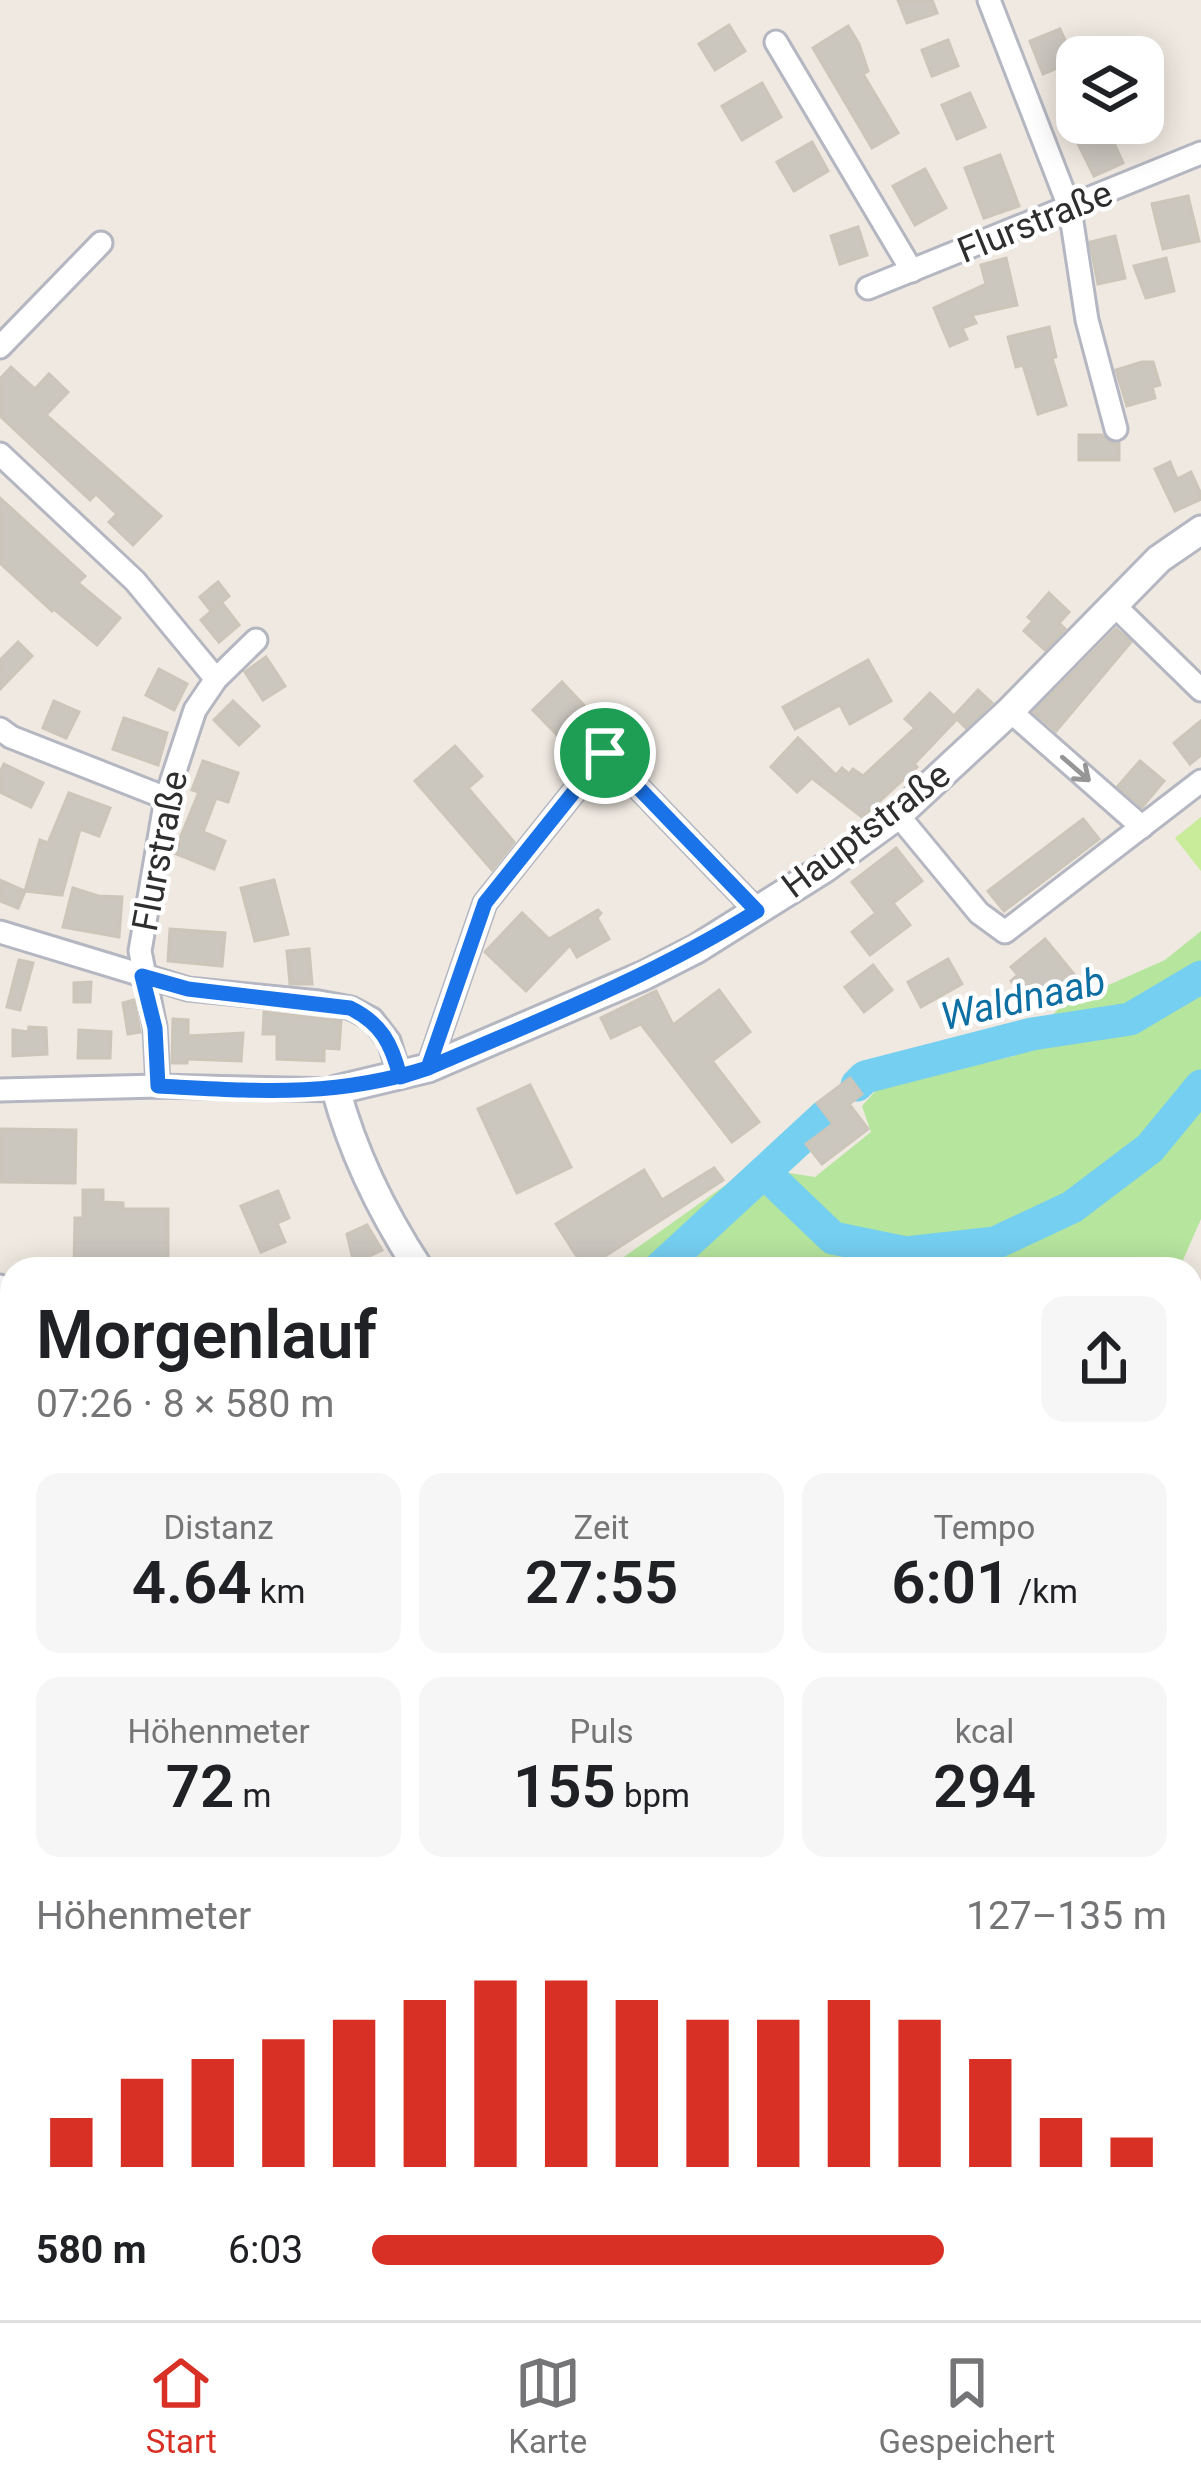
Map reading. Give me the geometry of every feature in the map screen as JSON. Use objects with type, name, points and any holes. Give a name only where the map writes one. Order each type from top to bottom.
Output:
[{"type":"street","points":[[989,0],[1070,209],[1087,320],[1116,429]]},
{"type":"street","points":[[776,42],[912,271]]},
{"type":"street","name":"Flurstraße","points":[[868,288],[1201,153]]},
{"type":"street","points":[[0,346],[101,243]]},
{"type":"street","points":[[0,454],[135,581],[217,679]]},
{"type":"street","name":"Hauptstraße","points":[[336,1090],[428,1068],[645,975],[757,911],[898,815],[1010,711],[1169,550],[1201,530]]},
{"type":"street","points":[[1113,604],[1201,690]]},
{"type":"street","name":"Flurstraße","points":[[158,1086],[155,1028],[140,951],[166,798],[195,710],[217,679],[256,640]]},
{"type":"street","points":[[1010,711],[1142,826]]},
{"type":"street","points":[[0,729],[166,798]]},
{"type":"street","points":[[428,1068],[485,903],[605,753],[757,911]]},
{"type":"street","points":[[898,815],[979,913],[1005,932],[1201,781]]},
{"type":"street","points":[[0,932],[188,989],[350,1008],[372,1019],[389,1041],[400,1077]]},
{"type":"street","points":[[0,1090],[158,1086],[336,1090],[370,1181],[412,1257]]},
{"type":"green space","points":[[1201,817],[1201,871],[1175,838]]},
{"type":"green space","points":[[1201,931],[1201,1219],[1184,1257],[624,1257],[751,1167],[815,1177],[871,1132],[862,1106],[879,1087],[1014,1056],[1061,1006],[1165,960]]},
{"type":"building","points":[[898,0],[932,0],[937,13],[907,23]]},
{"type":"building","points":[[729,25],[745,51],[715,70],[699,44]]},
{"type":"building","points":[[848,26],[868,71],[863,74],[898,133],[872,148],[813,48]]},
{"type":"building","points":[[1060,29],[1063,36],[1056,36],[1056,69],[1043,74],[1030,41]]},
{"type":"building","points":[[948,40],[958,66],[932,76],[922,50]]},
{"type":"building","points":[[762,83],[781,117],[742,140],[722,106]]},
{"type":"building","points":[[970,93],[985,127],[957,139],[942,105]]},
{"type":"building","points":[[812,142],[828,171],[794,191],[777,162]]},
{"type":"building","points":[[1078,144],[1114,144],[1123,163],[1094,176]]},
{"type":"building","points":[[1000,155],[1019,206],[984,218],[965,168]]},
{"type":"building","points":[[925,169],[946,208],[915,225],[893,186]]},
{"type":"building","points":[[1188,196],[1199,241],[1163,249],[1152,204]]},
{"type":"building","points":[[858,227],[867,255],[840,264],[831,236]]},
{"type":"building","points":[[1115,236],[1125,278],[1098,284],[1090,242]]},
{"type":"building","points":[[1006,258],[1017,305],[972,315],[976,323],[962,328],[967,339],[950,346],[934,308],[986,284],[981,265]]},
{"type":"building","points":[[1166,258],[1174,291],[1146,298],[1134,266]]},
{"type":"building","points":[[1049,327],[1056,357],[1052,358],[1066,405],[1038,414],[1023,365],[1016,367],[1008,337]]},
{"type":"building","points":[[1153,362],[1160,385],[1152,387],[1155,398],[1127,406],[1116,370]]},
{"type":"building","points":[[11,367],[35,389],[49,374],[68,392],[46,415],[161,516],[133,545],[109,522],[117,514],[96,494],[90,500],[0,416],[0,379]]},
{"type":"building","points":[[1079,435],[1102,435],[1119,443],[1119,460],[1079,460]]},
{"type":"building","points":[[1170,462],[1177,479],[1191,472],[1201,494],[1201,499],[1175,511],[1155,469]]},
{"type":"building","points":[[0,498],[85,576],[78,583],[120,618],[97,645],[0,563]]},
{"type":"building","points":[[218,582],[229,596],[211,611],[200,597]]},
{"type":"building","points":[[1049,593],[1069,612],[1059,623],[1065,629],[1045,650],[1024,631],[1033,621],[1028,617]]},
{"type":"building","points":[[222,603],[239,625],[219,642],[201,620]]},
{"type":"building","points":[[1116,629],[1131,642],[1056,731],[1034,712]]},
{"type":"building","points":[[18,642],[32,656],[0,689],[0,660]]},
{"type":"building","points":[[266,657],[285,686],[263,700],[245,672]]},
{"type":"building","points":[[868,660],[891,701],[850,724],[840,705],[795,729],[783,707]]},
{"type":"building","points":[[159,669],[187,684],[174,710],[146,695]]},
{"type":"building","points":[[562,682],[591,713],[562,740],[533,710]]},
{"type":"building","points":[[978,690],[992,703],[966,728],[957,719],[914,764],[917,767],[862,817],[812,778],[797,792],[771,767],[798,738],[836,775],[842,768],[863,776],[915,728],[905,719],[930,693],[954,716]]},
{"type":"building","points":[[54,701],[79,712],[66,738],[43,728]]},
{"type":"building","points":[[233,701],[259,726],[239,745],[214,720]]},
{"type":"building","points":[[124,718],[167,733],[158,765],[113,749]]},
{"type":"building","points":[[1201,721],[1201,755],[1190,764],[1174,743]]},
{"type":"building","points":[[455,746],[482,776],[468,788],[514,842],[492,870],[415,781]]},
{"type":"building","points":[[203,761],[238,773],[228,802],[216,798],[203,832],[225,841],[214,869],[174,853],[199,792],[192,790]]},
{"type":"building","points":[[1140,761],[1164,781],[1142,807],[1118,786]]},
{"type":"building","points":[[4,764],[43,783],[31,807],[0,792]]},
{"type":"building","points":[[69,793],[110,808],[99,836],[80,829],[62,895],[25,891],[40,840],[48,843]]},
{"type":"building","points":[[1083,819],[1099,839],[1004,911],[988,891]]},
{"type":"building","points":[[896,848],[922,881],[893,903],[910,925],[870,955],[852,932],[876,913],[852,882]]},
{"type":"building","points":[[0,880],[25,891],[18,908],[0,901]]},
{"type":"building","points":[[274,880],[288,934],[255,941],[241,888]]},
{"type":"building","points":[[73,888],[122,897],[119,937],[63,927]]},
{"type":"building","points":[[598,910],[597,918],[609,939],[577,957],[570,945],[526,991],[485,952],[522,913],[549,939]]},
{"type":"building","points":[[170,929],[225,933],[222,966],[168,961]]},
{"type":"building","points":[[1045,939],[1078,979],[1060,993],[1055,987],[1032,1005],[1011,981],[1018,975],[1011,967]]},
{"type":"building","points":[[309,949],[312,984],[290,984],[287,951]]},
{"type":"building","points":[[948,959],[962,984],[921,1007],[908,982]]},
{"type":"building","points":[[19,960],[33,963],[20,1010],[7,1007]]},
{"type":"building","points":[[873,965],[892,990],[864,1012],[845,987]]},
{"type":"building","points":[[91,982],[90,1002],[74,1002],[74,983]]},
{"type":"building","points":[[719,990],[750,1032],[712,1061],[759,1122],[732,1142],[641,1024],[611,1038],[601,1018],[656,991],[673,1025]]},
{"type":"building","points":[[134,1000],[140,1032],[128,1034],[123,1003]]},
{"type":"building","points":[[264,1012],[341,1021],[339,1049],[324,1048],[324,1061],[277,1059],[277,1034],[263,1034]]},
{"type":"building","points":[[173,1019],[188,1020],[188,1036],[243,1033],[241,1061],[172,1063]]},
{"type":"building","points":[[29,1027],[46,1028],[47,1054],[13,1056],[13,1030],[28,1032]]},
{"type":"building","points":[[79,1030],[111,1032],[110,1058],[78,1058]]},
{"type":"building","points":[[850,1078],[862,1094],[849,1104],[868,1129],[822,1164],[806,1144],[833,1124],[817,1103]]},
{"type":"building","points":[[530,1085],[571,1167],[517,1193],[478,1109]]},
{"type":"building","points":[[0,1129],[76,1130],[75,1183],[0,1182]]},
{"type":"building","points":[[714,1168],[723,1180],[604,1257],[577,1257],[556,1224],[644,1170],[662,1200]]},
{"type":"building","points":[[83,1190],[103,1190],[103,1202],[123,1203],[123,1209],[168,1209],[168,1257],[74,1257],[75,1218],[83,1218]]},
{"type":"building","points":[[278,1191],[289,1218],[277,1223],[285,1242],[261,1252],[241,1206]]},
{"type":"building","points":[[367,1225],[382,1250],[353,1257],[347,1234]]},
{"type":"waterway","name":"Waldnaab","points":[[857,1085],[865,1077],[1032,1034],[1130,1019],[1201,977]]},
{"type":"waterway","name":"Waldnaab","points":[[766,1174],[833,1238],[906,1253],[995,1243],[1072,1207],[1150,1148],[1201,1086]]},
{"type":"waterway","name":"Waldnaab","points":[[672,1257],[826,1115]]},
{"type":"waterway","points":[[993,1257],[995,1243]]},
{"type":"route","points":[[605,753],[485,903],[428,1068],[400,1077],[336,1090],[158,1086],[155,1028],[142,976],[188,989],[350,1008],[372,1019],[389,1041],[400,1077],[428,1068],[645,975],[757,911],[605,753]]}]
